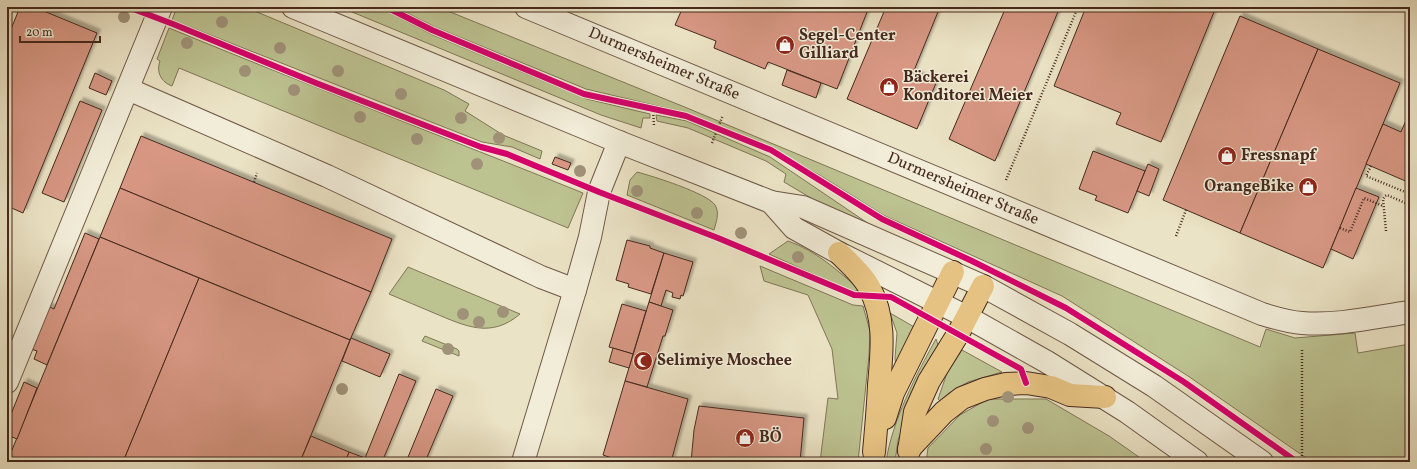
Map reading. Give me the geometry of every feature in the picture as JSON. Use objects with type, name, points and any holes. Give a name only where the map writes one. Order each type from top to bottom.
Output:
[{"type":"highway","points":[[839,253],[869,286],[878,309],[881,322],[882,349],[874,457]]},
{"type":"highway","points":[[874,457],[893,393],[953,272]]},
{"type":"highway","points":[[908,455],[915,412],[929,381],[984,286]]},
{"type":"highway","points":[[908,455],[944,412],[962,398],[985,389],[1006,384],[1026,384],[1051,387],[1070,395],[1105,397]]},
{"type":"street","points":[[7,382],[128,89],[160,7]]},
{"type":"street","points":[[293,7],[620,142],[771,202],[803,207],[984,286],[1070,334],[1154,386],[1262,462]]},
{"type":"street","name":"Durmersheimer Straße","points":[[526,7],[1262,314],[1281,320],[1302,323],[1326,323],[1410,312]]},
{"type":"street","points":[[128,89],[327,176],[541,277],[575,290]]},
{"type":"street","points":[[523,462],[590,237],[599,192],[620,142]]},
{"type":"street","points":[[771,202],[794,228],[839,253],[967,317],[1048,362],[1105,397],[1197,462]]},
{"type":"path","points":[[997,203],[1078,7]]},
{"type":"path","points":[[653,109],[654,126]]},
{"type":"path","points":[[1371,166],[1366,176],[1410,194]]},
{"type":"path","points":[[1386,231],[1383,206],[1383,199],[1385,196],[1387,195],[1410,205]]},
{"type":"path","points":[[1340,228],[1350,232],[1364,198],[1383,206]]},
{"type":"path","points":[[1176,236],[1186,210]]},
{"type":"path","points":[[1302,323],[1302,462]]},
{"type":"green space","points":[[177,7],[245,7],[444,90],[469,104],[465,111],[503,135],[542,151],[540,159],[512,147],[482,142],[172,20]]},
{"type":"green space","points":[[340,7],[379,7],[433,35],[587,99],[650,114],[650,118],[643,118],[641,128],[601,115]]},
{"type":"green space","points":[[395,7],[438,7],[687,108],[1260,347],[1266,329],[1295,338],[1355,333],[1358,353],[1410,344],[1410,462],[1312,462],[1188,376],[1062,296],[885,216],[821,176],[773,149],[687,113],[586,89],[435,27]]},
{"type":"green space","points":[[169,28],[583,193],[568,228],[179,68],[172,86],[168,84],[160,76],[160,61],[157,59]]},
{"type":"green space","points":[[656,115],[687,121],[770,157],[872,226],[821,204],[784,182],[786,174],[766,161],[688,128],[657,121]]},
{"type":"green space","points":[[637,172],[691,190],[710,200],[715,205],[717,211],[714,230],[627,195],[630,180]]},
{"type":"green space","points":[[788,241],[799,245],[818,256],[860,290],[853,292],[769,254]]},
{"type":"green space","points":[[760,266],[853,305],[863,306],[870,331],[858,462],[820,462],[828,398],[838,399],[832,349],[808,295],[764,281]]},
{"type":"green space","points":[[408,267],[520,314],[509,322],[499,326],[478,328],[456,322],[389,294]]},
{"type":"green space","points":[[890,313],[916,328],[896,369],[895,358],[897,333]]},
{"type":"green space","points":[[425,336],[457,349],[459,351],[459,356],[422,341]]},
{"type":"green space","points":[[936,339],[939,348],[917,392],[898,440],[895,462],[886,462],[889,446],[899,415],[913,383]]},
{"type":"green space","points":[[962,350],[1002,372],[968,382],[949,393],[940,401],[938,399],[947,373]]},
{"type":"green space","points":[[988,399],[1046,399],[1109,436],[1146,462],[926,462],[928,448],[960,415]]},
{"type":"building","points":[[20,7],[34,7],[97,33],[23,213],[7,206],[7,39]]},
{"type":"building","name":"Segel-Center Gilliard","points":[[683,7],[869,7],[837,89],[768,62],[765,69],[714,48],[716,41],[675,25]]},
{"type":"building","points":[[886,7],[940,7],[913,73],[936,83],[917,129],[847,99]]},
{"type":"building","points":[[1006,7],[1060,7],[995,161],[949,139]]},
{"type":"building","points":[[1086,7],[1216,7],[1161,142],[1116,124],[1121,113],[1054,86]]},
{"type":"building","points":[[1240,16],[1318,49],[1240,233],[1163,200]]},
{"type":"building","points":[[1318,49],[1400,83],[1323,268],[1240,233]]},
{"type":"building","points":[[787,70],[821,83],[816,98],[782,85]]},
{"type":"building","points":[[95,73],[112,81],[106,95],[89,88]]},
{"type":"building","points":[[80,101],[102,110],[64,202],[42,193]]},
{"type":"building","points":[[1410,111],[1410,183],[1366,164],[1383,124],[1401,132]]},
{"type":"building","points":[[141,136],[392,239],[371,292],[120,188]]},
{"type":"building","points":[[1093,151],[1145,171],[1128,213],[1095,200],[1097,196],[1079,189]]},
{"type":"building","points":[[555,157],[571,163],[568,170],[552,164]]},
{"type":"building","points":[[1148,164],[1159,169],[1149,196],[1137,191]]},
{"type":"building","points":[[120,188],[371,292],[350,340],[100,237]]},
{"type":"building","points":[[1356,188],[1379,197],[1353,259],[1331,249]]},
{"type":"building","points":[[85,233],[99,239],[47,365],[34,359],[37,351],[31,349],[48,306],[54,309]]},
{"type":"building","points":[[100,237],[199,278],[123,462],[7,462]]},
{"type":"building","points":[[627,240],[650,246],[650,248],[664,253],[651,294],[628,287],[629,284],[616,280]]},
{"type":"building","points":[[664,253],[693,262],[683,296],[681,295],[680,299],[672,297],[673,293],[666,290],[661,306],[649,302]]},
{"type":"building","points":[[199,278],[350,340],[300,462],[123,462]]},
{"type":"building","points":[[649,302],[673,310],[647,387],[625,381]]},
{"type":"building","points":[[622,304],[646,311],[633,354],[609,347]]},
{"type":"building","points":[[351,338],[390,354],[380,377],[342,361]]},
{"type":"building","points":[[613,348],[633,354],[629,368],[609,362]]},
{"type":"building","points":[[399,374],[416,381],[382,462],[345,462],[349,452],[365,458]]},
{"type":"building","name":"Selimiye Moschee","points":[[625,381],[688,399],[671,462],[623,462],[603,455]]},
{"type":"building","points":[[24,382],[37,388],[17,439],[7,435],[7,424]]},
{"type":"building","points":[[436,389],[453,396],[425,462],[406,462]]},
{"type":"building","points":[[699,406],[804,418],[800,462],[691,462],[694,430]]},
{"type":"building","points":[[311,436],[349,452],[345,462],[300,462]]},
{"type":"cycle path","points":[[128,7],[316,83],[481,147],[507,154],[599,192],[718,238],[854,295],[891,297],[1021,369],[1026,383]]},
{"type":"cycle path","points":[[386,7],[432,30],[584,94],[686,116],[771,150],[882,219],[972,261],[1066,308],[1184,382],[1297,462]]},
{"type":"place","name":"Segel-Center Gilliard","points":[[785,45]]},
{"type":"place","name":"Bäckerei Konditorei Meier","points":[[889,87]]},
{"type":"place","name":"Fressnapf","points":[[1227,156]]},
{"type":"place","name":"OrangeBike","points":[[1308,187]]},
{"type":"place","name":"Selimiye Moschee","points":[[643,361]]},
{"type":"place","name":"BÖ","points":[[745,438]]}]
